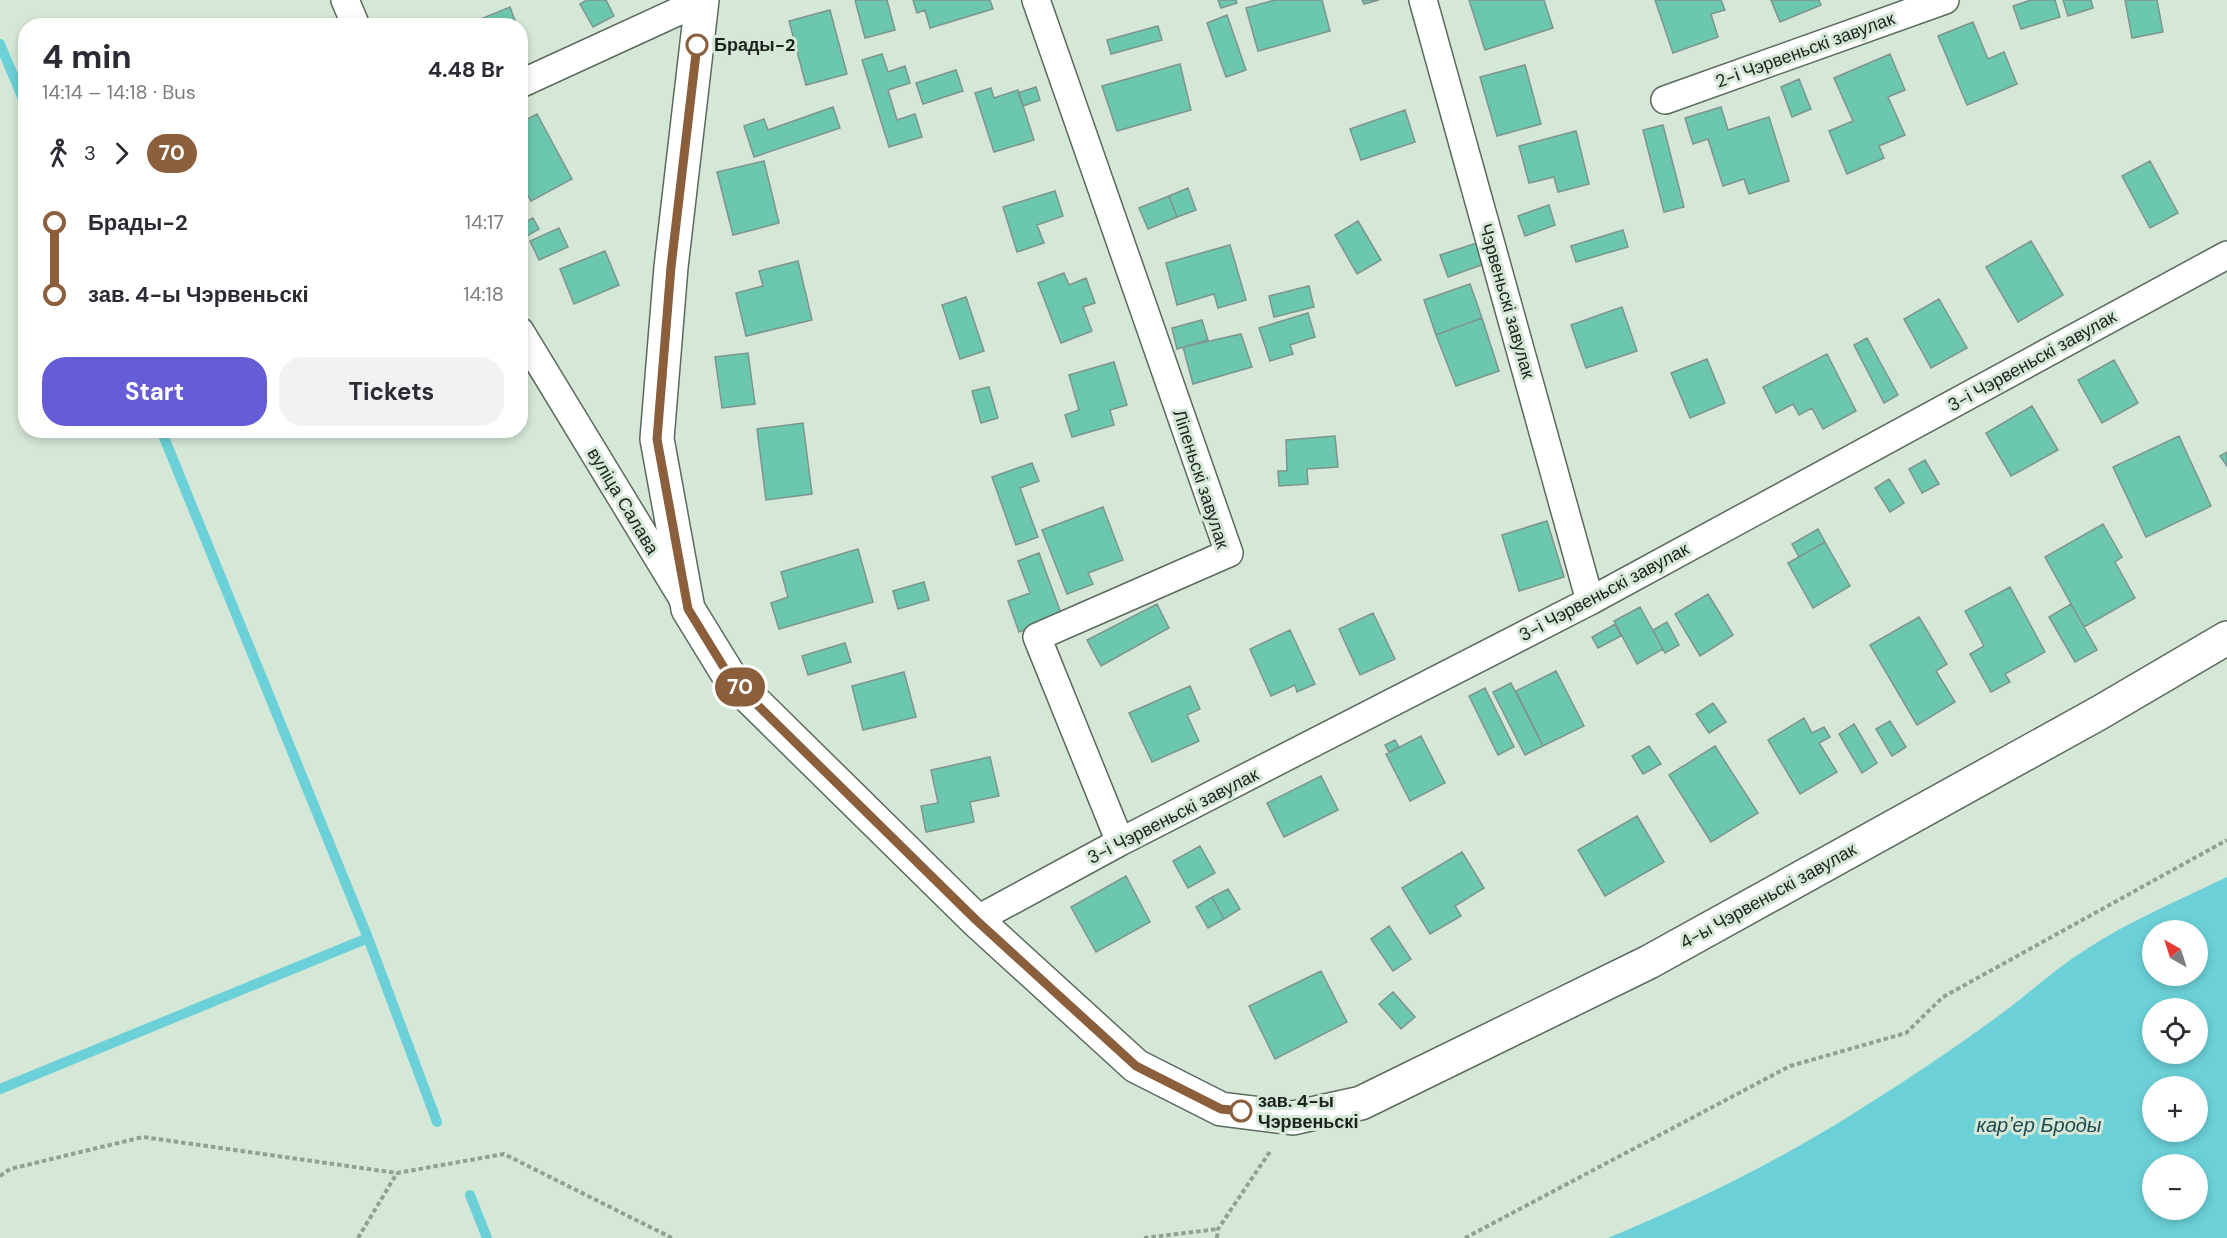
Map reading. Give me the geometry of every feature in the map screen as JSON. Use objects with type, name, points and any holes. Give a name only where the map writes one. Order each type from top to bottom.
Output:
[{"type":"street","points":[[345,0],[353,18]]},
{"type":"street","points":[[528,80],[702,0]]},
{"type":"street","name":"вуліца Салава","points":[[688,609],[657,439],[671,267],[702,0]]},
{"type":"street","name":"Ліпеньскі завулак","points":[[1036,0],[1229,553],[1037,637],[1120,843]]},
{"type":"street","name":"Чэрвеньскі завулак","points":[[1423,0],[1590,601]]},
{"type":"street","name":"2-і Чэрвеньскі завулак","points":[[1665,100],[1945,0]]},
{"type":"street","name":"3-і Чэрвеньскі завулак","points":[[976,920],[1120,843],[1590,601],[2227,255]]},
{"type":"street","name":"вуліца Салава","points":[[528,344],[688,609]]},
{"type":"street","name":"4-ы Чэрвеньскі завулак","points":[[688,609],[731,679],[976,920],[1136,1066],[1221,1109],[1293,1118],[1361,1103],[1648,962],[2099,713],[2227,638]]},
{"type":"path","points":[[1465,1238],[1790,1066],[1906,1033],[1943,997],[2227,840]]},
{"type":"path","points":[[1217,1238],[1218,1229],[1293,1118]]},
{"type":"path","points":[[0,1176],[10,1169],[143,1137],[397,1173],[504,1154],[672,1238]]},
{"type":"path","points":[[358,1238],[397,1173]]},
{"type":"path","points":[[1144,1238],[1218,1229]]},
{"type":"water","name":"карʼер Броды","points":[[2227,877],[2227,1238],[1608,1238],[1736,1180],[1829,1129],[1954,1048],[2085,950],[2137,920]]},
{"type":"building","points":[[587,0],[606,0],[614,16],[593,27],[580,4]]},
{"type":"building","points":[[855,0],[887,0],[895,30],[865,38]]},
{"type":"building","points":[[913,0],[990,0],[993,9],[930,28],[925,10],[917,13]]},
{"type":"building","points":[[1218,0],[1236,0],[1237,3],[1221,8]]},
{"type":"building","points":[[1275,0],[1322,0],[1330,31],[1258,51],[1246,8]]},
{"type":"building","points":[[1362,0],[1379,0],[1364,4]]},
{"type":"building","points":[[1469,0],[1544,0],[1553,28],[1485,50]]},
{"type":"building","points":[[1655,0],[1721,0],[1725,10],[1711,14],[1718,37],[1673,53]]},
{"type":"building","points":[[1771,0],[1819,0],[1821,5],[1780,22]]},
{"type":"building","points":[[2031,0],[2055,0],[2060,17],[2021,29],[2013,6]]},
{"type":"building","points":[[2063,0],[2091,0],[2093,8],[2068,16]]},
{"type":"building","points":[[2125,0],[2157,0],[2163,32],[2132,38]]},
{"type":"building","points":[[510,7],[514,18],[483,18]]},
{"type":"building","points":[[830,10],[847,74],[806,85],[789,21]]},
{"type":"building","points":[[1227,15],[1246,70],[1226,77],[1207,23]]},
{"type":"building","points":[[1973,22],[1988,59],[2004,52],[2017,84],[1967,105],[1938,36]]},
{"type":"building","points":[[1158,26],[1162,40],[1111,54],[1107,40]]},
{"type":"building","points":[[882,54],[888,72],[905,66],[910,83],[888,90],[897,120],[915,114],[922,137],[889,147],[862,60]]},
{"type":"building","points":[[1890,54],[1905,90],[1888,97],[1905,135],[1879,146],[1884,158],[1847,174],[1829,131],[1853,121],[1834,78]]},
{"type":"building","points":[[1180,64],[1191,110],[1117,131],[1102,86]]},
{"type":"building","points":[[1525,65],[1541,124],[1497,136],[1480,77]]},
{"type":"building","points":[[956,70],[963,91],[923,104],[916,83]]},
{"type":"building","points":[[1799,79],[1811,109],[1792,117],[1781,87]]},
{"type":"building","points":[[1036,87],[1040,100],[1023,106],[1018,93]]},
{"type":"building","points":[[991,88],[994,98],[1018,90],[1034,140],[994,152],[975,93]]},
{"type":"building","points":[[833,107],[840,128],[754,157],[744,126],[764,119],[768,130]]},
{"type":"building","points":[[1721,107],[1728,130],[1769,117],[1789,181],[1749,194],[1744,179],[1723,186],[1708,139],[1693,144],[1685,118]]},
{"type":"building","points":[[1405,110],[1415,142],[1361,160],[1350,129]]},
{"type":"building","points":[[537,114],[572,179],[531,201],[528,196],[528,119]]},
{"type":"building","points":[[1663,125],[1684,207],[1664,212],[1643,130]]},
{"type":"building","points":[[1576,131],[1589,184],[1558,192],[1554,177],[1529,183],[1519,146]]},
{"type":"building","points":[[764,161],[779,223],[733,235],[717,172]]},
{"type":"building","points":[[2150,161],[2178,213],[2150,228],[2122,176]]},
{"type":"building","points":[[1188,188],[1196,210],[1177,217],[1169,196]]},
{"type":"building","points":[[1055,191],[1063,216],[1037,225],[1044,243],[1017,252],[1003,207]]},
{"type":"building","points":[[1169,196],[1177,217],[1148,229],[1139,208]]},
{"type":"building","points":[[1549,205],[1555,225],[1525,236],[1518,216]]},
{"type":"building","points":[[533,218],[539,229],[528,235],[528,220]]},
{"type":"building","points":[[1358,221],[1381,260],[1357,274],[1335,235]]},
{"type":"building","points":[[559,228],[568,247],[539,260],[530,241]]},
{"type":"building","points":[[1623,230],[1628,247],[1576,262],[1571,246]]},
{"type":"building","points":[[2031,241],[2063,295],[2018,322],[1986,267]]},
{"type":"building","points":[[1480,242],[1487,263],[1448,277],[1440,255]]},
{"type":"building","points":[[1230,245],[1246,300],[1218,308],[1214,294],[1177,305],[1166,263]]},
{"type":"building","points":[[605,251],[619,285],[574,304],[560,269]]},
{"type":"building","points":[[798,261],[812,320],[746,336],[736,293],[763,286],[759,271]]},
{"type":"building","points":[[1064,273],[1069,285],[1086,278],[1095,303],[1083,307],[1092,331],[1061,343],[1038,283]]},
{"type":"building","points":[[1470,284],[1482,318],[1436,335],[1424,300]]},
{"type":"building","points":[[1309,286],[1314,307],[1274,317],[1269,296]]},
{"type":"building","points":[[966,297],[984,351],[960,359],[942,305]]},
{"type":"building","points":[[1939,299],[1967,348],[1931,368],[1904,319]]},
{"type":"building","points":[[1622,307],[1637,351],[1586,368],[1571,325]]},
{"type":"building","points":[[1308,313],[1315,337],[1290,345],[1293,354],[1270,361],[1259,328]]},
{"type":"building","points":[[1482,318],[1499,371],[1456,386],[1436,335]]},
{"type":"building","points":[[1202,320],[1208,340],[1177,349],[1172,328]]},
{"type":"building","points":[[1241,334],[1252,367],[1193,384],[1183,347]]},
{"type":"building","points":[[1867,338],[1898,395],[1884,403],[1854,345]]},
{"type":"building","points":[[748,353],[755,404],[722,408],[715,357]]},
{"type":"building","points":[[1827,354],[1856,411],[1823,429],[1812,408],[1799,415],[1793,404],[1776,413],[1763,387]]},
{"type":"building","points":[[1707,359],[1725,403],[1690,418],[1671,373]]},
{"type":"building","points":[[2114,360],[2138,403],[2102,423],[2078,380]]},
{"type":"building","points":[[1114,362],[1127,405],[1110,410],[1114,425],[1072,437],[1065,415],[1079,410],[1069,375]]},
{"type":"building","points":[[989,387],[998,418],[981,423],[972,391]]},
{"type":"building","points":[[2032,406],[2058,450],[2011,476],[1986,433]]},
{"type":"building","points":[[803,423],[812,494],[766,500],[757,429]]},
{"type":"building","points":[[1335,436],[1338,467],[1307,469],[1308,484],[1279,486],[1278,471],[1287,471],[1286,440]]},
{"type":"building","points":[[2179,436],[2211,506],[2146,537],[2113,467]]},
{"type":"building","points":[[2227,452],[2227,466],[2220,456]]},
{"type":"building","points":[[1925,460],[1939,484],[1922,493],[1909,469]]},
{"type":"building","points":[[1032,463],[1039,481],[1020,488],[1038,537],[1016,545],[992,477]]},
{"type":"building","points":[[1889,479],[1904,503],[1890,512],[1875,488]]},
{"type":"building","points":[[1103,507],[1123,560],[1088,573],[1093,584],[1067,594],[1042,530]]},
{"type":"building","points":[[1547,521],[1564,577],[1519,591],[1502,535]]},
{"type":"building","points":[[2103,524],[2122,557],[2115,562],[2135,598],[2084,627],[2045,557]]},
{"type":"building","points":[[1818,529],[1825,542],[1799,557],[1792,544]]},
{"type":"building","points":[[1825,542],[1850,586],[1813,608],[1788,563]]},
{"type":"building","points":[[858,549],[873,602],[779,629],[771,603],[788,597],[781,572]]},
{"type":"building","points":[[1039,553],[1062,616],[1019,632],[1008,601],[1030,593],[1018,561]]},
{"type":"building","points":[[924,582],[929,600],[898,609],[893,591]]},
{"type":"building","points":[[2010,587],[2045,652],[2005,674],[2010,682],[1991,692],[1970,654],[1984,646],[1965,611]]},
{"type":"building","points":[[1708,594],[1733,635],[1700,656],[1675,614]]},
{"type":"building","points":[[1157,604],[1169,628],[1101,666],[1087,640]]},
{"type":"building","points":[[2071,604],[2097,650],[2075,662],[2049,617]]},
{"type":"building","points":[[1640,607],[1663,649],[1637,664],[1614,621]]},
{"type":"building","points":[[1373,613],[1395,659],[1360,675],[1339,629]]},
{"type":"building","points":[[1919,617],[1947,664],[1936,671],[1955,702],[1917,725],[1870,645]]},
{"type":"building","points":[[1667,622],[1679,645],[1665,653],[1653,630]]},
{"type":"building","points":[[1615,624],[1621,636],[1598,648],[1592,637]]},
{"type":"building","points":[[1290,630],[1315,684],[1297,692],[1295,685],[1271,696],[1250,649]]},
{"type":"building","points":[[845,643],[851,662],[808,675],[802,656]]},
{"type":"building","points":[[1556,671],[1584,726],[1543,746],[1516,691]]},
{"type":"building","points":[[904,672],[916,717],[863,730],[852,686]]},
{"type":"building","points":[[1511,683],[1543,746],[1525,755],[1493,692]]},
{"type":"building","points":[[1190,686],[1200,709],[1187,715],[1199,741],[1152,762],[1129,713]]},
{"type":"building","points":[[1485,688],[1514,747],[1498,755],[1469,696]]},
{"type":"building","points":[[1713,703],[1726,722],[1709,733],[1696,714]]},
{"type":"building","points":[[1804,718],[1812,733],[1824,727],[1830,737],[1819,743],[1837,772],[1800,794],[1768,740]]},
{"type":"building","points":[[1890,721],[1906,747],[1892,756],[1876,729]]},
{"type":"building","points":[[1854,724],[1877,763],[1862,773],[1839,734]]},
{"type":"building","points":[[1421,736],[1445,783],[1410,801],[1386,754]]},
{"type":"building","points":[[1395,740],[1399,747],[1389,752],[1385,745]]},
{"type":"building","points":[[1649,746],[1661,764],[1643,774],[1632,756]]},
{"type":"building","points":[[1715,746],[1758,813],[1711,842],[1669,775]]},
{"type":"building","points":[[990,757],[999,796],[970,802],[974,822],[926,832],[921,806],[938,803],[931,770]]},
{"type":"building","points":[[1321,776],[1338,810],[1284,837],[1267,803]]},
{"type":"building","points":[[1637,816],[1664,862],[1605,896],[1578,850]]},
{"type":"building","points":[[1200,846],[1215,873],[1188,888],[1173,861]]},
{"type":"building","points":[[1462,852],[1484,888],[1455,906],[1461,916],[1430,934],[1402,888]]},
{"type":"building","points":[[1126,876],[1150,922],[1096,952],[1071,907]]},
{"type":"building","points":[[1228,889],[1240,909],[1224,919],[1212,897]]},
{"type":"building","points":[[1212,897],[1224,919],[1208,928],[1196,907]]},
{"type":"building","points":[[1389,926],[1411,959],[1393,971],[1371,939]]},
{"type":"building","points":[[1321,971],[1347,1022],[1275,1059],[1249,1006]]},
{"type":"building","points":[[1393,992],[1415,1017],[1401,1029],[1379,1004]]},
{"type":"waterway","points":[[0,44],[18,87]]},
{"type":"waterway","points":[[164,438],[368,938],[437,1122]]},
{"type":"waterway","points":[[0,1089],[368,938]]},
{"type":"waterway","points":[[470,1195],[487,1238]]},
{"type":"bus line","name":"70","points":[[697,45],[671,267],[657,439],[688,609],[731,679],[976,920],[1136,1066],[1221,1109],[1241,1111]]},
{"type":"place","name":"Брады-2","points":[[697,45]]},
{"type":"place","name":"зав. 4-ы Чэрвеньскі","points":[[1241,1111]]}]
